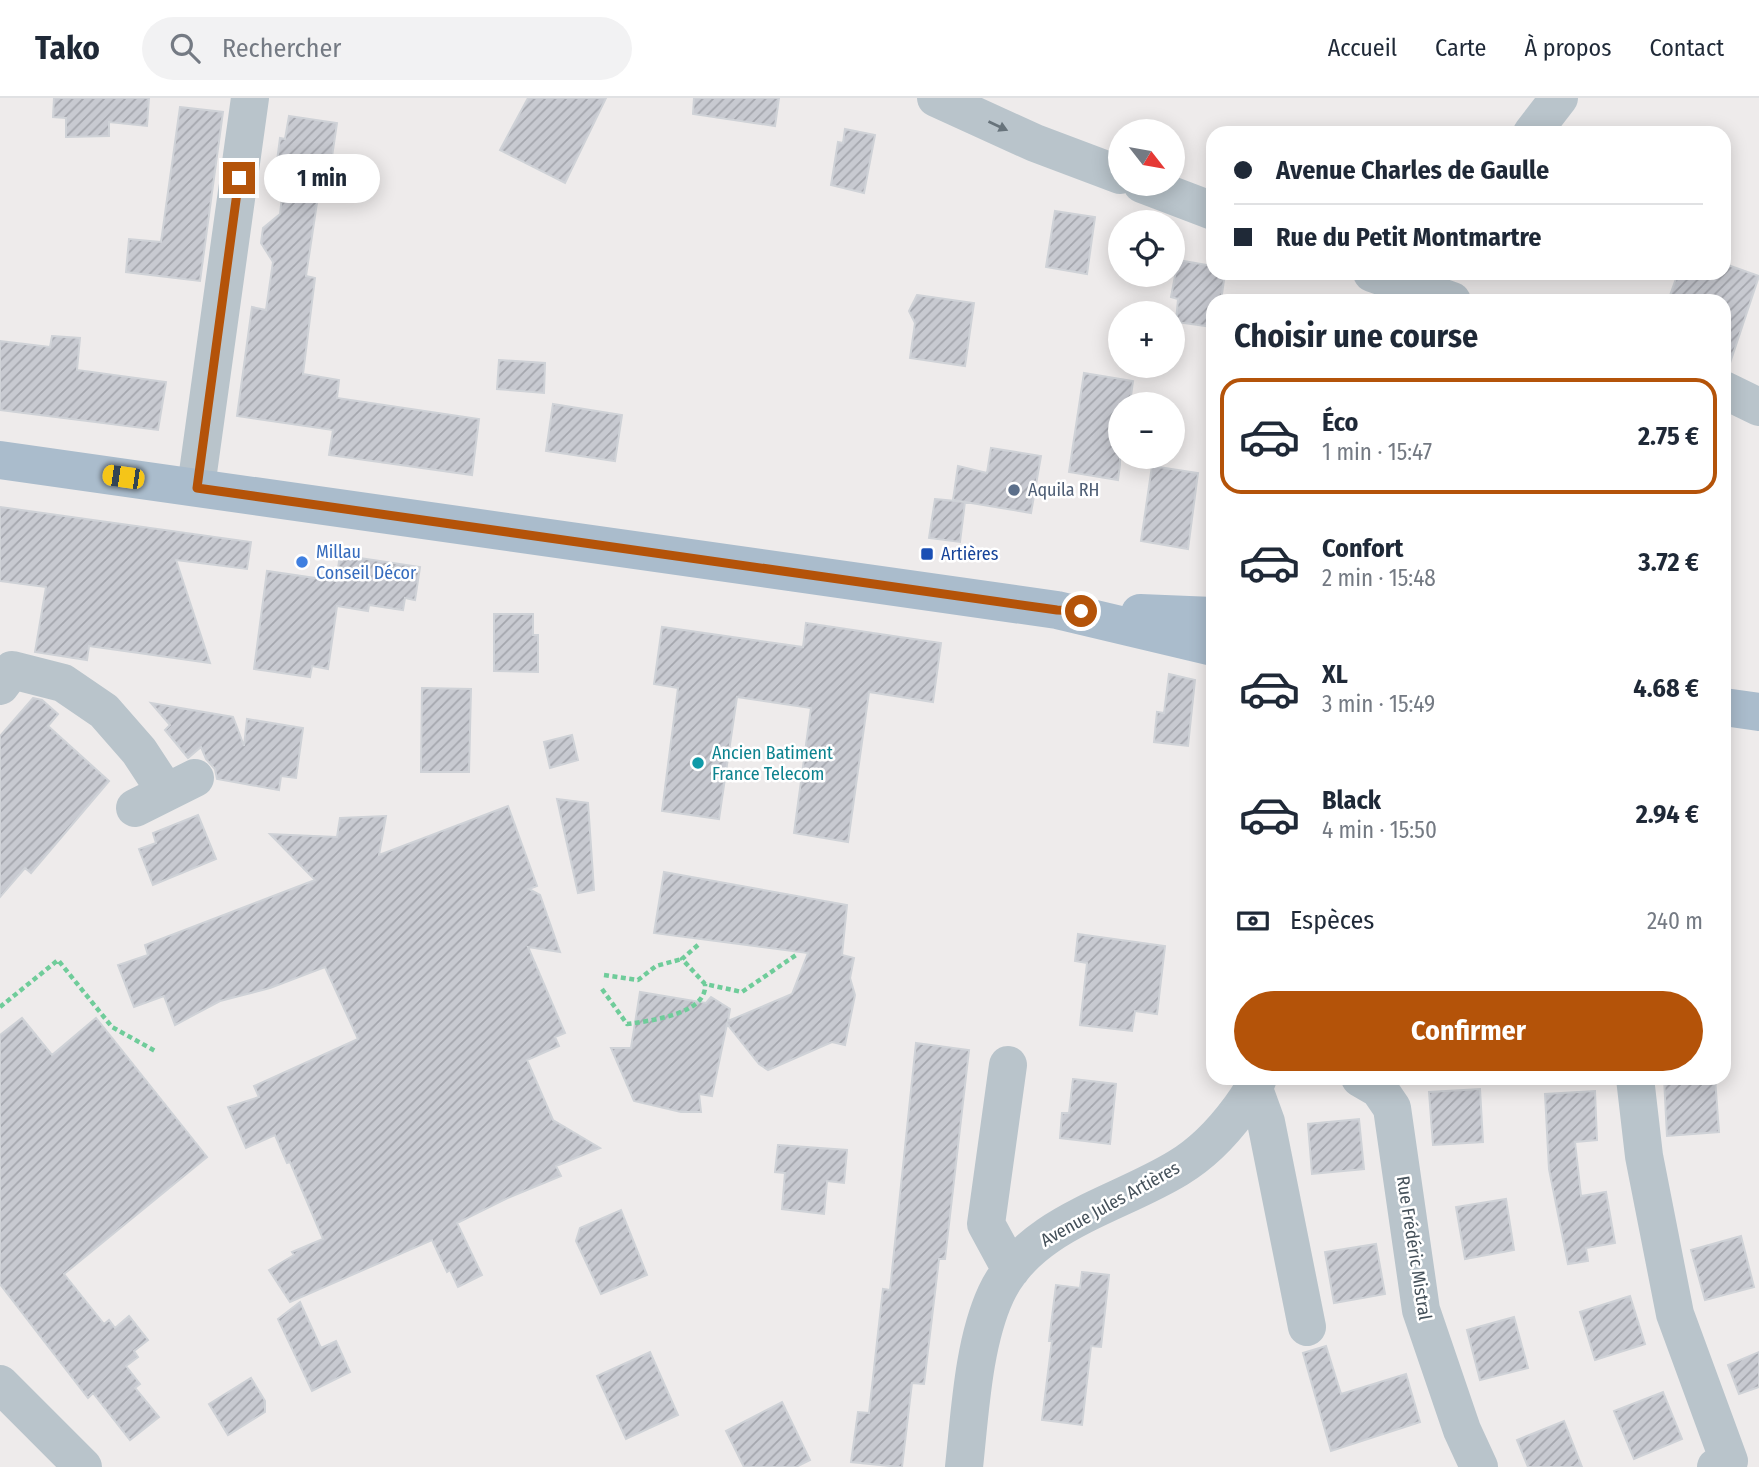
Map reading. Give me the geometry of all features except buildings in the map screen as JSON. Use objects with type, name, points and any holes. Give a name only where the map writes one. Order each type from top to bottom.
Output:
[{"type":"main road","points":[[0,460],[1057,610],[1206,645]]},
{"type":"main road","points":[[1057,610],[1206,616]]},
{"type":"main road","points":[[1731,708],[1759,712]]},
{"type":"street","points":[[197,488],[250,98]]},
{"type":"street","points":[[936,98],[1035,143],[1108,170]]},
{"type":"street","points":[[1537,126],[1559,98]]},
{"type":"street","points":[[1174,196],[1206,208]]},
{"type":"street","points":[[1398,283],[1431,294]]},
{"type":"street","points":[[1731,393],[1759,407]]},
{"type":"street","points":[[0,686],[12,670],[63,683],[104,711],[139,751],[165,793]]},
{"type":"street","points":[[1008,1065],[986,1224],[1011,1270]]},
{"type":"street","name":"Avenue Jules Artières","points":[[964,1467],[973,1376],[996,1294],[1011,1270],[1029,1250],[1049,1235],[1178,1168],[1221,1135],[1255,1085]]},
{"type":"street","points":[[1256,1085],[1307,1327]]},
{"type":"street","name":"Rue Frédéric Mistral","points":[[1372,1085],[1379,1089],[1392,1108],[1421,1310],[1462,1430],[1479,1467]]},
{"type":"street","points":[[1636,1085],[1644,1156],[1675,1314],[1726,1465]]},
{"type":"street","points":[[0,1384],[83,1467]]},
{"type":"path","points":[[604,975],[638,980],[656,966],[682,958],[698,945]]},
{"type":"path","points":[[705,984],[742,992],[796,955]]},
{"type":"path","points":[[602,989],[627,1024],[675,1015],[700,1001],[706,992],[705,984],[682,958]]},
{"type":"path","points":[[0,1007],[58,960],[112,1027],[157,1052]]},
{"type":"place","name":"Aquila RH","points":[[1014,490]]},
{"type":"place","name":"Artières","points":[[927,554]]},
{"type":"place","name":"Millau Conseil Décor","points":[[302,562]]},
{"type":"place","name":"Ancien Batiment France Telecom","points":[[698,763]]},
{"type":"route","points":[[239,178],[197,488],[1057,610],[1081,611]]}]
